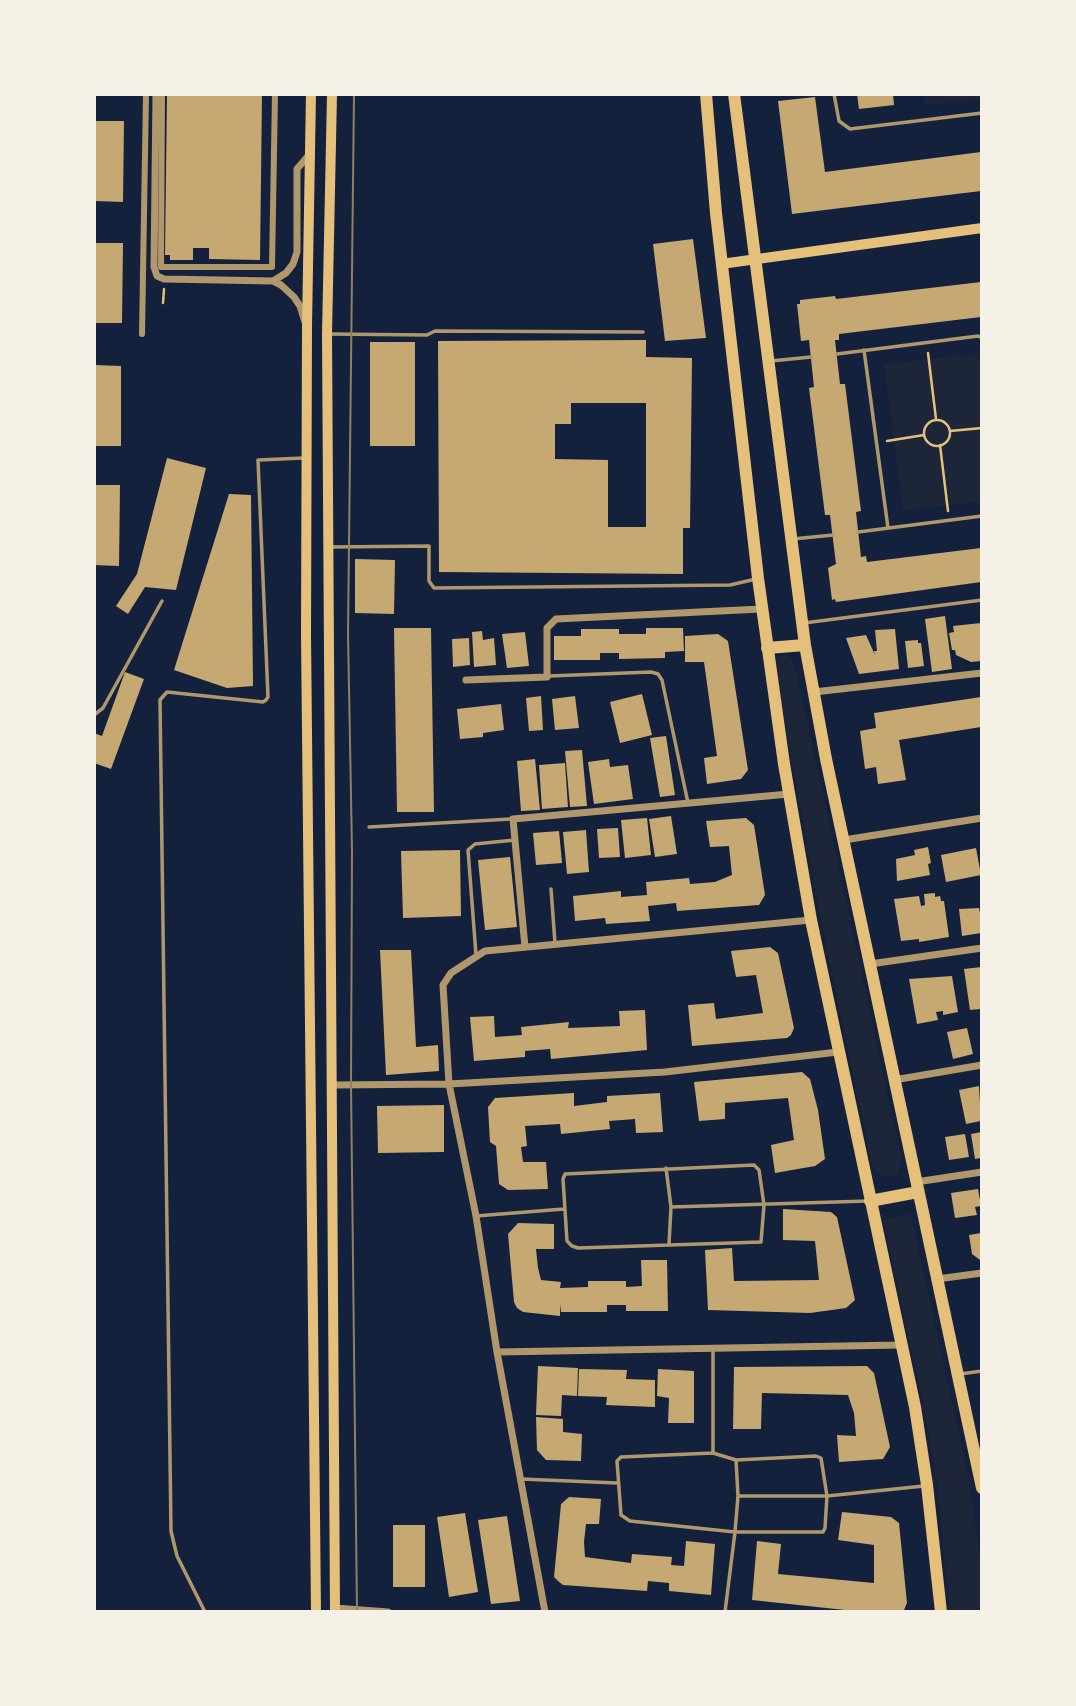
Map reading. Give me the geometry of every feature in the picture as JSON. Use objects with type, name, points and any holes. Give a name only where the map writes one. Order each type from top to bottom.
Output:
[{"type":"main road","points":[[312,94],[307,326],[306,635],[316,1610],[335,1610],[327,334],[332,94]]},
{"type":"main road","points":[[706,94],[721,264],[761,608],[789,794],[838,1052],[915,1407],[928,1485],[941,1612]]},
{"type":"main road","points":[[734,94],[805,645],[894,1080],[982,1489]]},
{"type":"main road","points":[[721,264],[982,228]]},
{"type":"main road","points":[[307,458],[328,459]]},
{"type":"main road","points":[[767,648],[805,645]]},
{"type":"main road","points":[[310,1086],[332,1085]]},
{"type":"main road","points":[[870,1201],[917,1187]]},
{"type":"street","points":[[142,334],[146,94]]},
{"type":"street","points":[[156,94],[156,276],[164,279],[273,281],[281,285],[300,306],[307,326]]},
{"type":"street","points":[[162,94],[161,267],[272,267],[275,94]]},
{"type":"street","points":[[273,281],[286,273],[297,252],[297,169],[310,154]]},
{"type":"street","points":[[144,224],[161,223]]},
{"type":"street","points":[[466,680],[547,677],[547,628],[556,619],[761,608]]},
{"type":"street","points":[[814,692],[982,673]]},
{"type":"street","points":[[525,947],[513,819],[789,794]]},
{"type":"street","points":[[844,840],[982,818]]},
{"type":"street","points":[[545,1612],[497,1352],[476,1216],[449,1084],[443,985],[451,973],[485,951],[811,920]]},
{"type":"street","points":[[870,964],[982,948]]},
{"type":"street","points":[[332,1085],[449,1084],[665,1072],[838,1052]]},
{"type":"street","points":[[894,1080],[982,1065]]},
{"type":"street","points":[[917,1187],[982,1172]]},
{"type":"street","points":[[937,1279],[982,1273]]},
{"type":"street","points":[[497,1352],[901,1345]]},
{"type":"street","points":[[335,1610],[388,1612]]},
{"type":"lane","points":[[834,94],[839,121],[850,129],[982,113]]},
{"type":"lane","points":[[327,334],[427,335],[435,331],[643,332]]},
{"type":"lane","points":[[837,354],[978,335],[982,338]]},
{"type":"lane","points":[[864,350],[888,528]]},
{"type":"lane","points":[[768,362],[811,357]]},
{"type":"lane","points":[[205,1612],[177,1556],[171,1531],[160,700],[167,692],[263,702],[266,700],[268,696],[258,460],[307,458]]},
{"type":"lane","points":[[858,532],[982,516]]},
{"type":"lane","points":[[791,539],[833,535]]},
{"type":"lane","points":[[328,547],[429,546],[429,581],[434,588],[730,585],[758,579]]},
{"type":"lane","points":[[802,623],[982,600]]},
{"type":"lane","points":[[94,715],[103,708],[162,601]]},
{"type":"lane","points":[[547,677],[651,672],[658,674],[662,680],[688,803]]},
{"type":"lane","points":[[369,827],[513,819]]},
{"type":"lane","points":[[476,956],[468,850],[475,844],[515,840]]},
{"type":"lane","points":[[551,889],[555,945]]},
{"type":"lane","points":[[754,1165],[759,1170],[764,1205],[761,1242],[572,1247],[567,1241],[562,1179],[565,1174],[754,1165]]},
{"type":"lane","points":[[666,1168],[671,1207],[669,1244]]},
{"type":"lane","points":[[671,1207],[870,1201]]},
{"type":"lane","points":[[476,1216],[564,1209]]},
{"type":"lane","points":[[713,1348],[713,1453]]},
{"type":"lane","points":[[958,1374],[982,1371]]},
{"type":"lane","points":[[713,1453],[736,1460],[816,1456],[821,1458],[827,1496],[823,1532],[735,1532],[625,1519],[621,1515],[617,1461],[621,1457],[713,1453]]},
{"type":"lane","points":[[725,1612],[738,1496],[736,1460]]},
{"type":"lane","points":[[521,1479],[617,1483]]},
{"type":"lane","points":[[738,1496],[827,1496],[928,1485]]},
{"type":"path","points":[[926,342],[936,420]]},
{"type":"path","points":[[936,420],[946,424],[950,431],[947,441],[940,445],[928,442],[924,435],[928,423],[936,420]]},
{"type":"path","points":[[950,431],[982,428]]},
{"type":"path","points":[[877,442],[924,435]]},
{"type":"path","points":[[940,445],[949,520]]},
{"type":"shaded area","points":[[924,95],[981,95],[981,99],[925,105]]},
{"type":"shaded area","points":[[979,353],[982,371],[981,502],[903,511],[884,364]]},
{"type":"shaded area","points":[[789,656],[795,666],[902,1160],[898,1173],[893,1176],[882,1176],[872,1165],[823,930],[781,704],[778,671],[779,658]]},
{"type":"shaded area","points":[[911,1214],[970,1484],[981,1564],[981,1611],[950,1611],[937,1486],[926,1417],[883,1219]]},
{"type":"building","points":[[167,94],[262,94],[260,260],[209,259],[209,248],[193,248],[193,260],[170,260],[170,255],[165,255]]},
{"type":"building","points":[[857,94],[893,94],[894,105],[859,109]]},
{"type":"building","points":[[815,97],[825,172],[981,152],[981,191],[792,214],[778,101]]},
{"type":"building","points":[[94,121],[124,121],[123,202],[94,201]]},
{"type":"building","points":[[693,239],[706,338],[665,341],[653,244]]},
{"type":"building","points":[[94,243],[123,243],[122,323],[94,323]]},
{"type":"building","points":[[981,282],[981,317],[839,334],[839,340],[835,340],[840,384],[845,384],[861,511],[856,512],[861,557],[866,556],[867,562],[981,548],[981,582],[836,602],[835,599],[832,600],[828,568],[836,564],[830,515],[825,515],[809,388],[814,387],[809,340],[801,341],[797,304],[800,304],[800,300],[835,296],[836,299]]},
{"type":"building","points":[[646,340],[646,357],[692,358],[690,528],[683,528],[683,574],[439,572],[438,341]],"holes":[[[571,403],[646,403],[646,527],[608,527],[608,460],[555,459],[555,424],[571,424]]]},
{"type":"building","points":[[370,342],[415,342],[415,446],[370,446]]},
{"type":"building","points":[[94,365],[121,366],[121,446],[94,446]]},
{"type":"building","points":[[167,458],[206,468],[176,590],[145,587],[128,614],[116,606],[137,574]]},
{"type":"building","points":[[94,485],[120,485],[119,566],[94,565]]},
{"type":"building","points":[[229,494],[251,495],[253,686],[227,688],[174,670]]},
{"type":"building","points":[[355,559],[395,560],[394,614],[355,613]]},
{"type":"building","points":[[945,616],[952,669],[932,672],[925,619]]},
{"type":"building","points":[[981,623],[981,661],[971,662],[956,655],[955,650],[952,650],[949,633],[954,632],[953,626]]},
{"type":"building","points":[[394,628],[431,628],[434,812],[397,812]]},
{"type":"building","points":[[646,628],[683,628],[684,651],[665,652],[665,658],[619,659],[619,653],[600,653],[600,660],[554,660],[554,636],[581,636],[581,629],[619,629],[619,634],[646,634]]},
{"type":"building","points":[[895,629],[899,669],[859,674],[846,638],[866,635],[875,655],[875,630]]},
{"type":"building","points":[[482,631],[483,640],[494,638],[496,665],[474,667],[472,632]]},
{"type":"building","points":[[525,632],[529,666],[507,668],[502,634]]},
{"type":"building","points":[[718,634],[728,641],[748,770],[741,779],[707,784],[704,758],[717,756],[704,662],[685,662],[685,636]]},
{"type":"building","points":[[469,638],[470,665],[453,667],[452,639]]},
{"type":"building","points":[[918,640],[918,643],[921,643],[924,666],[908,668],[905,641]]},
{"type":"building","points":[[125,672],[144,679],[111,769],[94,763],[94,733],[102,736]]},
{"type":"building","points":[[642,694],[652,735],[620,743],[610,702]]},
{"type":"building","points":[[541,696],[543,730],[529,731],[526,698]]},
{"type":"building","points":[[575,696],[579,728],[555,730],[552,699]]},
{"type":"building","points":[[981,697],[981,727],[899,740],[906,780],[878,784],[876,767],[865,769],[860,731],[876,728],[874,713]]},
{"type":"building","points":[[501,704],[504,730],[483,733],[483,737],[460,739],[457,709]]},
{"type":"building","points":[[666,736],[675,795],[660,797],[650,738]]},
{"type":"building","points":[[582,750],[587,806],[570,807],[565,751]]},
{"type":"building","points":[[535,759],[540,810],[521,811],[517,761]]},
{"type":"building","points":[[609,759],[610,767],[628,765],[633,799],[594,804],[588,762]]},
{"type":"building","points":[[565,763],[568,807],[542,809],[539,765]]},
{"type":"building","points":[[671,816],[677,854],[655,857],[649,819]]},
{"type":"building","points":[[647,818],[651,855],[625,858],[621,820]]},
{"type":"building","points":[[746,818],[754,825],[765,895],[759,905],[677,911],[676,903],[648,906],[650,921],[606,924],[605,918],[575,921],[573,896],[621,891],[621,897],[647,895],[646,882],[689,878],[690,884],[715,882],[732,875],[729,846],[710,847],[706,821]]},
{"type":"building","points":[[618,828],[620,857],[599,858],[597,829]]},
{"type":"building","points":[[586,830],[589,872],[567,874],[563,832]]},
{"type":"building","points":[[559,831],[562,863],[536,865],[533,833]]},
{"type":"building","points":[[928,847],[930,875],[897,881],[896,859],[915,855],[914,850]]},
{"type":"building","points":[[976,848],[981,875],[946,882],[941,855]]},
{"type":"building","points":[[460,850],[461,916],[403,918],[401,851]]},
{"type":"building","points":[[510,857],[517,927],[485,930],[478,860]]},
{"type":"building","points":[[935,893],[935,897],[940,896],[941,901],[944,901],[949,937],[919,942],[919,939],[901,941],[894,899],[919,896],[921,906],[925,905],[924,894]]},
{"type":"building","points":[[979,908],[981,933],[962,936],[959,909]]},
{"type":"building","points":[[770,947],[778,953],[794,1028],[791,1035],[787,1038],[692,1046],[688,1005],[714,1003],[716,1019],[763,1013],[756,975],[736,977],[731,951]]},
{"type":"building","points":[[380,950],[411,950],[416,1047],[438,1045],[439,1071],[386,1075]]},
{"type":"building","points":[[981,967],[981,1009],[970,1010],[964,969]]},
{"type":"building","points":[[952,976],[958,1012],[943,1015],[943,1011],[936,1012],[938,1020],[917,1024],[909,979]]},
{"type":"building","points":[[645,1010],[647,1050],[551,1059],[550,1049],[525,1051],[525,1057],[474,1061],[470,1017],[494,1016],[495,1037],[522,1035],[521,1027],[569,1022],[568,1028],[620,1026],[619,1011]]},
{"type":"building","points":[[967,1028],[973,1054],[953,1059],[947,1032]]},
{"type":"building","points":[[802,1072],[810,1079],[818,1110],[825,1159],[815,1166],[775,1173],[771,1145],[794,1140],[788,1098],[725,1103],[725,1119],[699,1121],[694,1082]]},
{"type":"building","points":[[979,1086],[981,1121],[966,1124],[959,1090]]},
{"type":"building","points":[[574,1093],[574,1106],[607,1102],[607,1096],[660,1093],[663,1132],[636,1133],[635,1119],[609,1121],[610,1129],[561,1134],[560,1124],[525,1126],[527,1146],[521,1147],[523,1162],[546,1162],[548,1189],[508,1190],[499,1184],[496,1146],[490,1142],[488,1107],[495,1098]]},
{"type":"building","points":[[444,1105],[444,1152],[378,1153],[377,1106]]},
{"type":"building","points":[[981,1132],[981,1158],[975,1159],[971,1134]]},
{"type":"building","points":[[965,1134],[969,1157],[949,1160],[945,1137]]},
{"type":"building","points":[[978,1189],[981,1206],[975,1207],[977,1215],[955,1218],[951,1193]]},
{"type":"building","points":[[783,1209],[831,1212],[837,1217],[855,1300],[846,1308],[810,1313],[708,1310],[705,1250],[732,1248],[734,1281],[819,1280],[815,1241],[783,1240]]},
{"type":"building","points":[[518,1223],[554,1224],[554,1249],[536,1249],[541,1280],[561,1282],[560,1288],[588,1287],[588,1281],[626,1281],[626,1287],[642,1286],[641,1260],[667,1260],[668,1311],[626,1311],[626,1305],[607,1305],[607,1312],[561,1312],[560,1304],[560,1316],[523,1312],[514,1302],[508,1234]]},
{"type":"building","points":[[981,1233],[980,1260],[972,1254],[969,1235]]},
{"type":"building","points":[[538,1366],[578,1368],[577,1396],[562,1395],[561,1416],[536,1415]]},
{"type":"building","points":[[867,1366],[874,1373],[890,1447],[883,1459],[839,1462],[837,1435],[856,1436],[854,1413],[848,1395],[762,1393],[761,1429],[733,1429],[734,1367]]},
{"type":"building","points":[[579,1369],[627,1370],[626,1379],[655,1380],[655,1407],[606,1405],[607,1397],[578,1396]]},
{"type":"building","points":[[658,1369],[694,1371],[694,1423],[668,1423],[669,1398],[657,1396]]},
{"type":"building","points":[[536,1417],[563,1419],[563,1432],[582,1434],[581,1461],[546,1460],[537,1450]]},
{"type":"building","points":[[569,1497],[601,1499],[599,1524],[586,1524],[585,1557],[631,1563],[632,1554],[672,1557],[671,1565],[684,1566],[686,1541],[715,1544],[711,1595],[669,1591],[669,1583],[648,1581],[647,1591],[563,1585],[554,1577],[561,1504]]},
{"type":"building","points":[[842,1512],[891,1517],[899,1523],[907,1603],[904,1610],[854,1611],[752,1600],[757,1541],[781,1544],[778,1574],[874,1583],[874,1545],[838,1540]]},
{"type":"building","points":[[465,1513],[478,1592],[449,1597],[437,1517]]},
{"type":"building","points":[[507,1516],[520,1601],[491,1604],[478,1520]]},
{"type":"building","points":[[393,1525],[425,1525],[425,1587],[393,1587]]},
{"type":"tram line","points":[[354,94],[348,633],[357,1612]]}]
